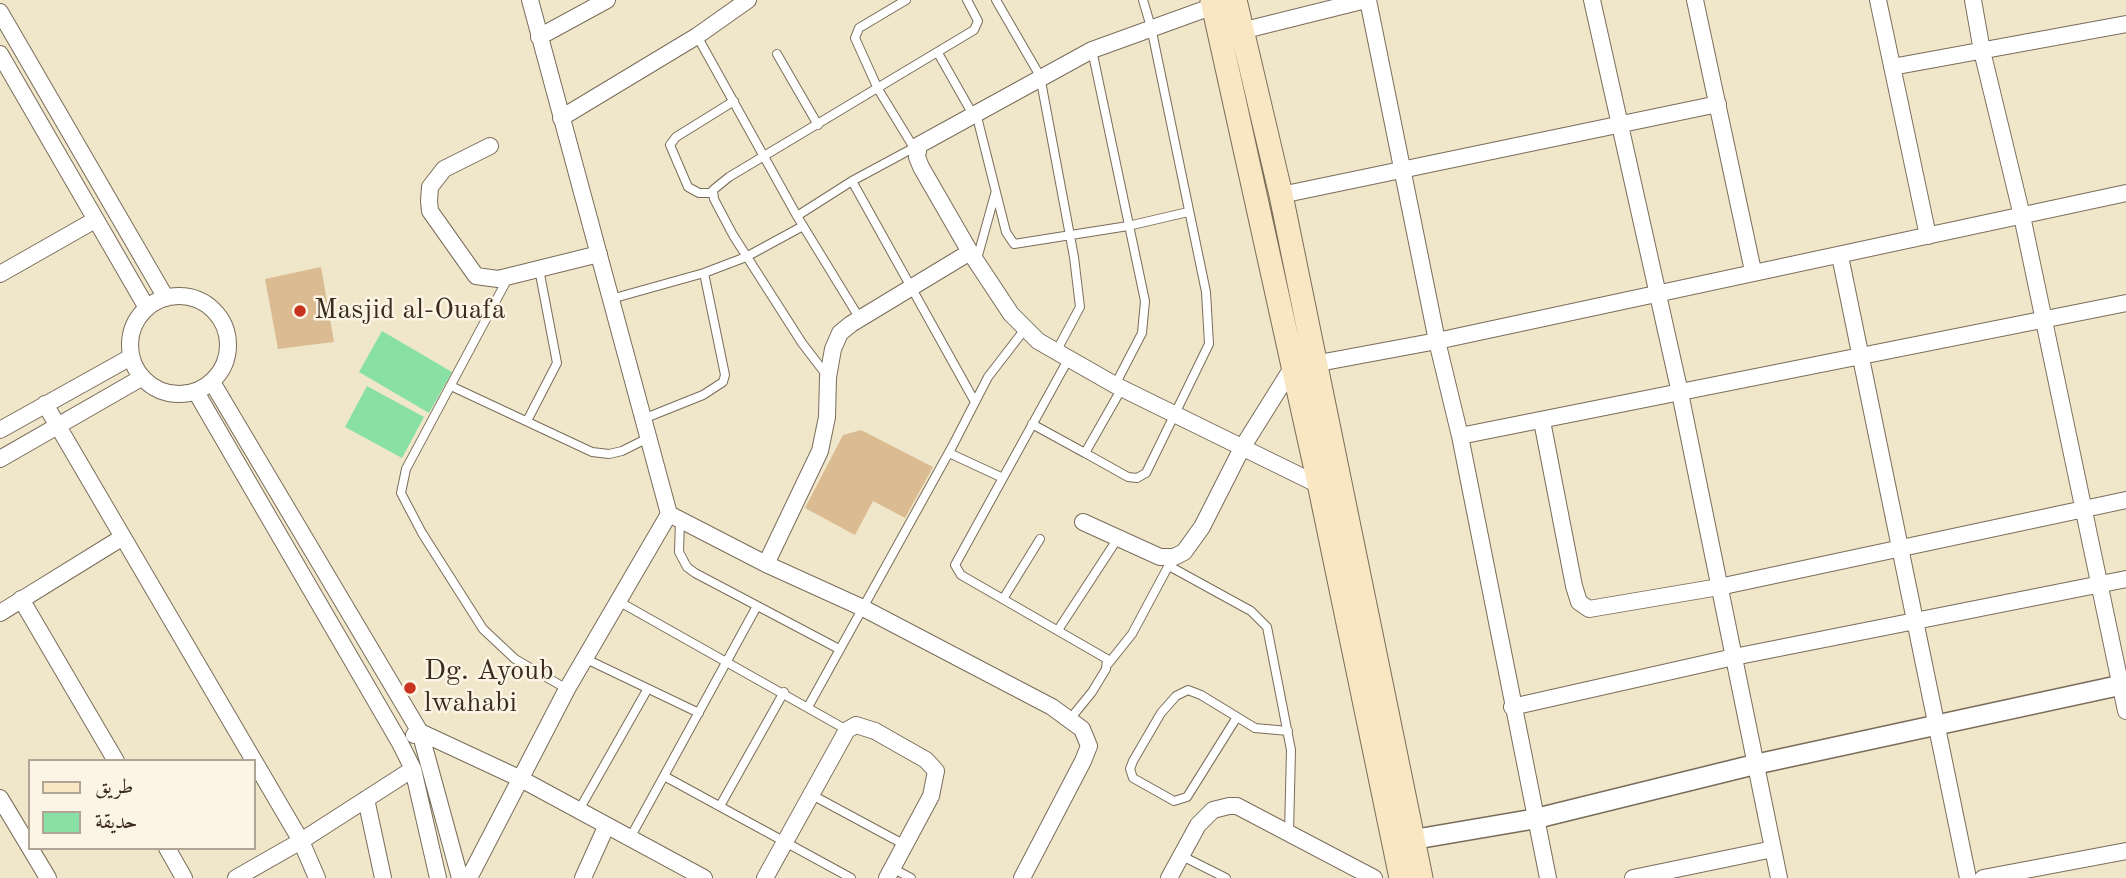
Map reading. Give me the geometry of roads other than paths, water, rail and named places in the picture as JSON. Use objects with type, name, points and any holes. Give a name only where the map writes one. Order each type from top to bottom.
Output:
[{"type":"main road","points":[[1223,1],[1243,29],[1281,195],[1302,366]]},
{"type":"main road","points":[[1223,1],[1221,39],[1331,488],[1404,841],[1421,878]]},
{"type":"main road","points":[[1401,878],[1404,841]]},
{"type":"street","points":[[530,0],[648,438],[675,517],[766,564],[863,608],[1070,719],[1088,736],[1089,746],[1067,795],[1023,878]]},
{"type":"street","points":[[539,37],[607,0]]},
{"type":"street","points":[[561,118],[697,36],[748,0]]},
{"type":"street","points":[[1221,39],[1243,29],[1367,0],[1437,341],[1460,436],[1534,819],[1548,878]]},
{"type":"street","points":[[1592,0],[1679,393],[1779,878]]},
{"type":"street","points":[[1695,0],[1753,271]]},
{"type":"street","points":[[1878,0],[1928,236]]},
{"type":"street","points":[[1973,0],[1982,51],[2022,216],[2123,685],[2126,710]]},
{"type":"street","points":[[1223,1],[1092,50],[1040,76],[917,146],[917,157],[996,293],[1025,329],[1118,386],[1176,412],[1242,448],[1331,488]]},
{"type":"street","points":[[0,12],[166,298]]},
{"type":"street","points":[[1892,67],[2126,24]]},
{"type":"street","points":[[0,54],[147,308]]},
{"type":"street","points":[[1281,195],[1718,104]]},
{"type":"street","points":[[490,146],[444,169],[430,187],[430,211],[476,276],[488,280],[599,254]]},
{"type":"street","points":[[1083,522],[1171,562],[1184,552],[1202,527],[1242,448],[1302,366],[1437,341],[1753,271],[1840,256],[2126,192]]},
{"type":"street","points":[[0,274],[95,220]]},
{"type":"street","points":[[1840,256],[1863,356],[1968,878]]},
{"type":"street","points":[[766,564],[820,451],[827,417],[828,377],[836,340],[860,319],[974,257]]},
{"type":"street","points":[[182,296],[198,300],[212,309],[222,322],[228,337],[228,354],[222,369],[212,382],[196,392],[168,394],[141,378],[131,357],[131,334],[147,308],[166,298],[182,296]]},
{"type":"street","points":[[1460,436],[2126,303]]},
{"type":"street","points":[[0,430],[131,357]]},
{"type":"street","points":[[0,459],[141,378]]},
{"type":"street","points":[[212,382],[420,732],[460,878]]},
{"type":"street","points":[[196,392],[413,769],[438,878]]},
{"type":"street","points":[[46,404],[253,759]]},
{"type":"street","points":[[1542,421],[1571,574],[1576,594],[1584,607],[1606,608],[1719,587],[2126,500]]},
{"type":"street","points":[[469,878],[584,658],[618,601],[675,517]]},
{"type":"street","points":[[0,612],[123,537]]},
{"type":"street","points":[[1512,707],[1734,657],[2126,579]]},
{"type":"street","points":[[21,599],[115,759]]},
{"type":"street","points":[[1404,841],[1534,819],[1757,764],[2123,685]]},
{"type":"street","points":[[765,878],[847,730],[856,725],[875,731],[926,760],[936,771],[930,796],[889,873]]},
{"type":"street","points":[[400,743],[420,732]]},
{"type":"street","points":[[420,732],[521,779],[704,878]]},
{"type":"street","points":[[256,764],[301,841],[317,878]]},
{"type":"street","points":[[236,878],[301,841],[413,769]]},
{"type":"street","points":[[0,798],[28,845]]},
{"type":"street","points":[[366,799],[383,878]]},
{"type":"street","points":[[1170,878],[1198,825],[1219,807],[1237,806],[1369,877]]},
{"type":"street","points":[[583,878],[606,827]]},
{"type":"street","points":[[1633,878],[1773,849]]},
{"type":"street","points":[[31,850],[48,878]]},
{"type":"street","points":[[168,850],[184,878]]},
{"type":"street","points":[[1983,878],[2126,851]]},
{"type":"lane","points":[[797,216],[852,181],[917,146],[878,89],[856,46],[855,35],[868,22],[906,0]]},
{"type":"lane","points":[[713,192],[718,184],[977,28],[978,21],[967,0]]},
{"type":"lane","points":[[1009,0],[998,3],[1040,76],[1080,294],[1080,307],[1063,354],[1032,424],[955,565],[961,575],[1103,654],[1108,664]]},
{"type":"lane","points":[[1032,424],[1128,477],[1142,477],[1151,469],[1205,353],[1210,333],[1206,292],[1151,27],[1143,0]]},
{"type":"lane","points":[[697,36],[797,216],[860,319]]},
{"type":"lane","points":[[1085,453],[1142,333],[1144,320],[1144,301],[1113,139],[1092,50]]},
{"type":"lane","points":[[938,53],[974,112],[1006,232],[1014,244],[1128,226],[1188,212]]},
{"type":"lane","points":[[777,54],[818,125]]},
{"type":"lane","points":[[713,192],[696,192],[688,187],[670,145],[676,137],[734,101]]},
{"type":"lane","points":[[852,181],[975,402]]},
{"type":"lane","points":[[974,257],[996,191]]},
{"type":"lane","points":[[713,192],[747,257],[802,344],[828,377]]},
{"type":"lane","points":[[611,299],[704,273],[747,257],[803,226]]},
{"type":"lane","points":[[527,421],[557,363],[539,268]]},
{"type":"lane","points":[[643,419],[703,395],[723,382],[725,374],[704,273]]},
{"type":"lane","points":[[509,275],[453,387],[406,469],[401,486],[403,501],[490,636],[515,659],[567,689]]},
{"type":"lane","points":[[808,707],[999,359],[1025,329]]},
{"type":"lane","points":[[453,387],[592,452],[608,454],[622,451],[648,438]]},
{"type":"lane","points":[[949,453],[1003,478]]},
{"type":"lane","points":[[675,517],[678,545],[687,566],[757,607],[839,649]]},
{"type":"lane","points":[[1003,599],[1040,538]]},
{"type":"lane","points":[[1058,630],[1118,538]]},
{"type":"lane","points":[[1070,719],[1132,635],[1171,562],[1251,611],[1264,623],[1271,639],[1293,766],[1289,833]]},
{"type":"lane","points":[[618,601],[784,692],[847,730]]},
{"type":"lane","points":[[631,838],[757,607]]},
{"type":"lane","points":[[584,658],[699,713]]},
{"type":"lane","points":[[579,810],[647,690]]},
{"type":"lane","points":[[1237,717],[1187,797],[1174,801],[1133,778],[1130,769],[1133,761],[1161,713],[1176,696],[1188,691],[1200,695],[1237,717],[1255,728],[1288,731]]},
{"type":"lane","points":[[720,806],[784,692]]},
{"type":"lane","points":[[664,776],[851,878]]},
{"type":"lane","points":[[811,795],[905,845]]},
{"type":"lane","points":[[1182,856],[1226,878]]},
{"type":"lane","points":[[592,857],[592,878]]},
{"type":"lane","points":[[889,873],[911,878]]},
{"type":"place","name":"Masjid al-Ouafa","points":[[300,311]]},
{"type":"place","name":"Dg. Ayoub lwahabi","points":[[410,688]]}]
